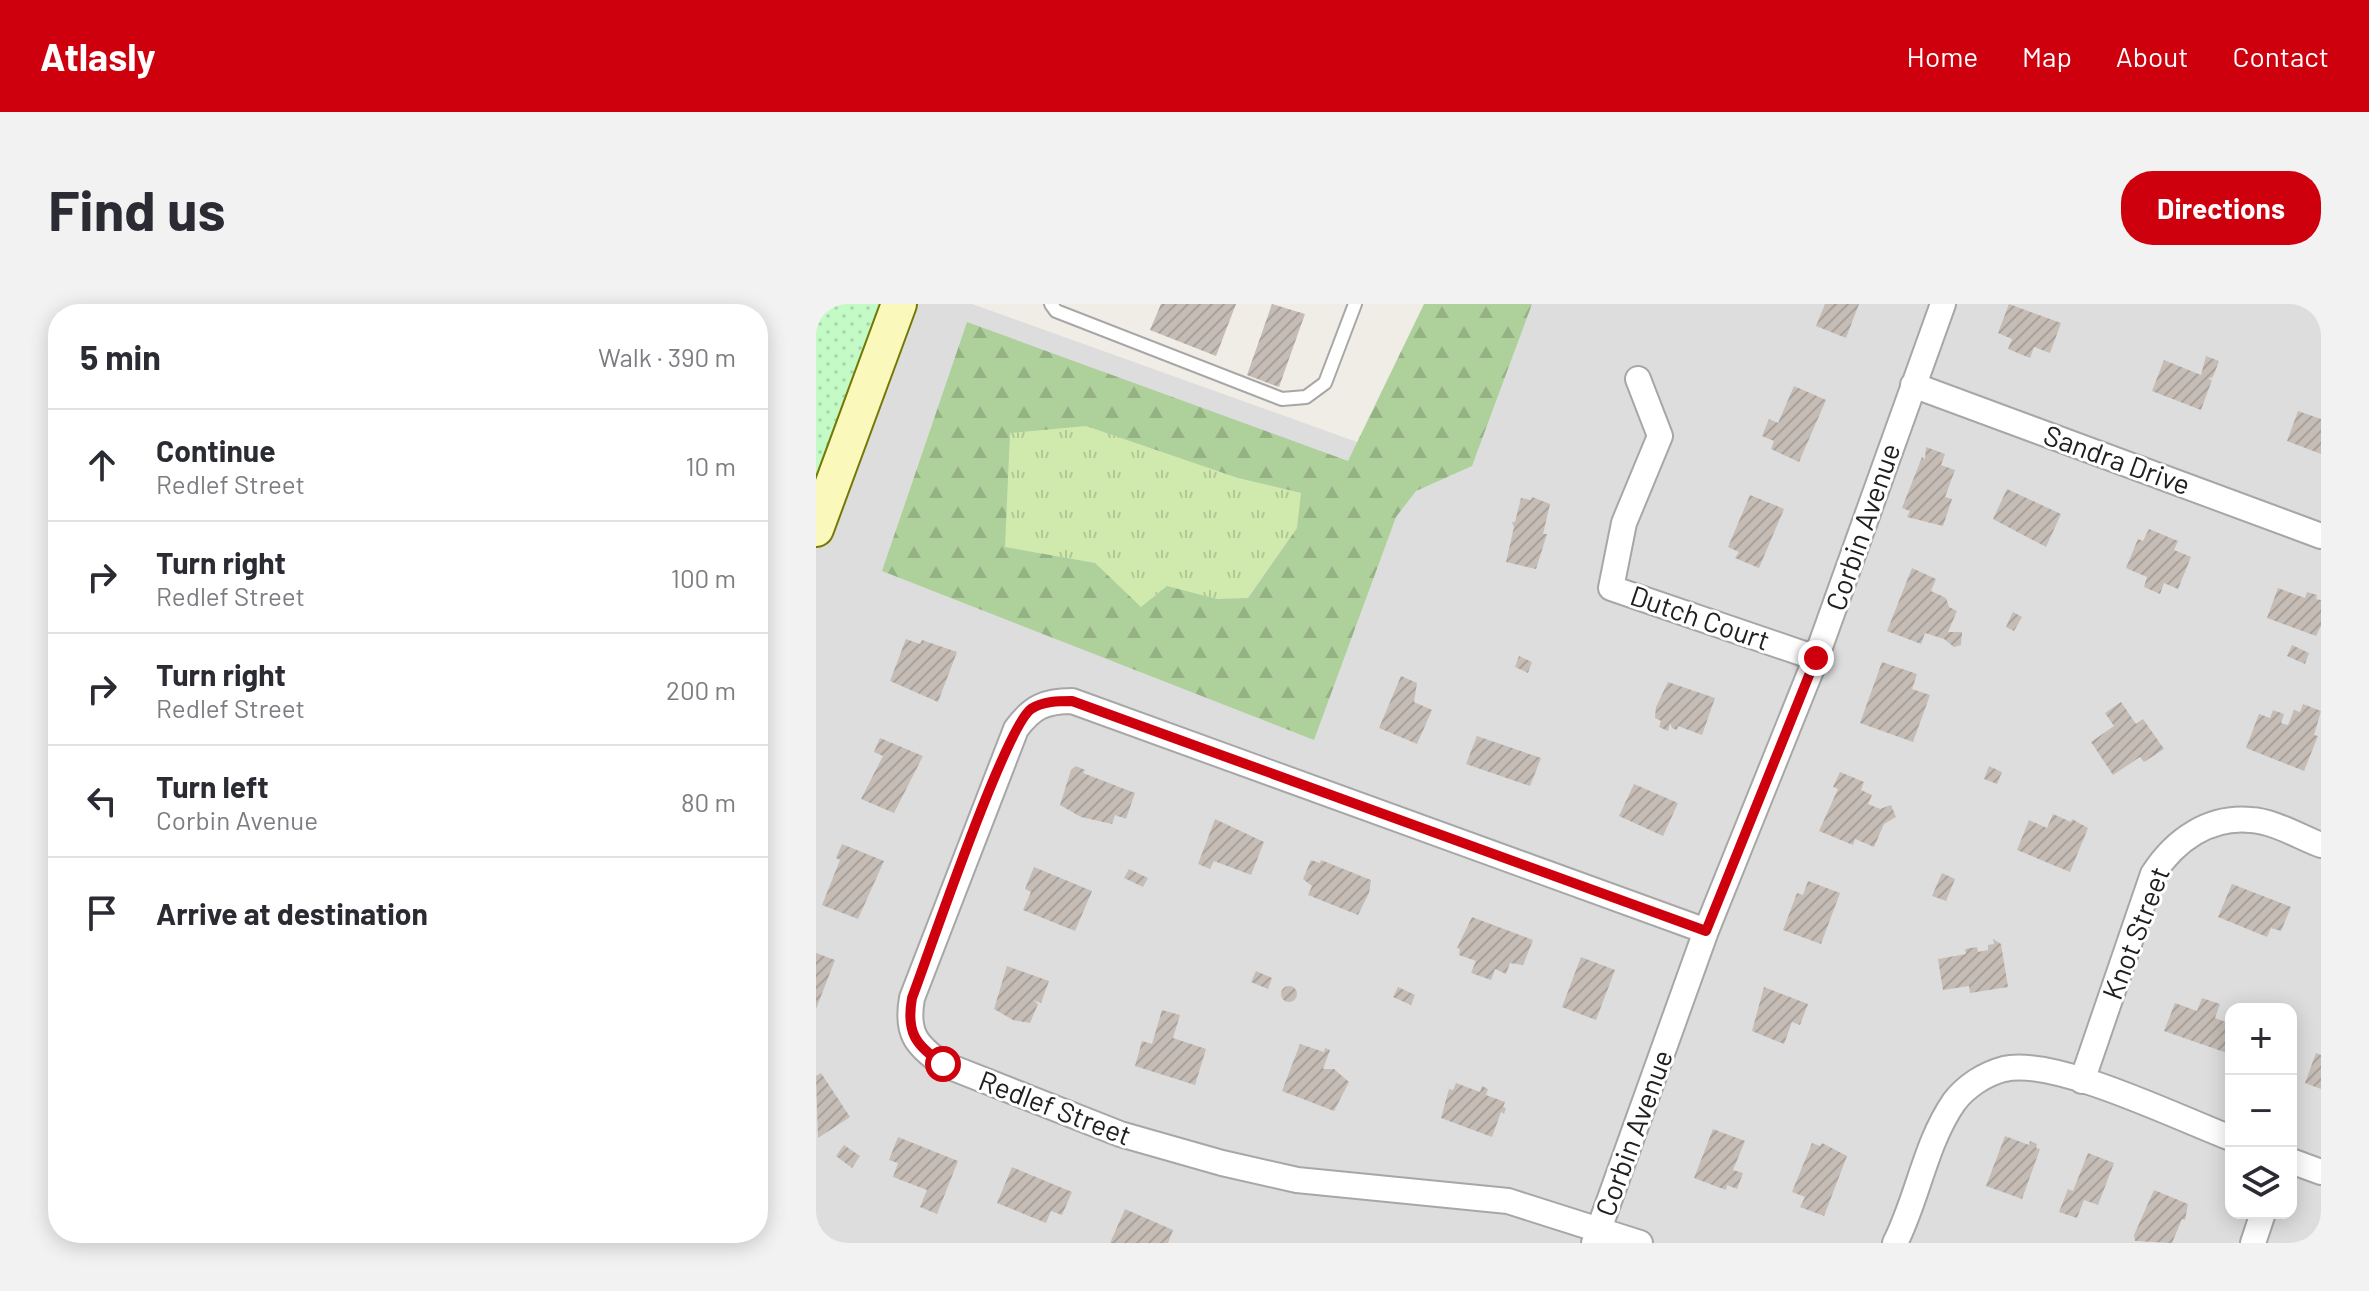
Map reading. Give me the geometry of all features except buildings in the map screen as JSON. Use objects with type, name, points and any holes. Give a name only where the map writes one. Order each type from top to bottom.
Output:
[{"type":"main road","points":[[816,529],[899,304]]},
{"type":"street","name":"Corbin Avenue","points":[[1597,1236],[1706,931],[1816,658],[1943,304]]},
{"type":"street","name":"Dutch Court","points":[[1638,379],[1660,436],[1624,523],[1611,588],[1816,658]]},
{"type":"street","name":"Sandra Drive","points":[[1913,385],[2321,536]]},
{"type":"street","name":"Redlef Street","points":[[1597,1236],[1508,1201],[1297,1180],[1222,1163],[1120,1134],[943,1064],[921,1049],[910,1034],[912,998],[1016,729],[1030,710],[1051,701],[1072,701],[1706,931]]},
{"type":"street","name":"Knot Street","points":[[2082,1081],[2153,874],[2167,852],[2199,830],[2220,822],[2252,819],[2321,845]]},
{"type":"street","points":[[1895,1243],[1939,1128],[1956,1100],[1976,1080],[2006,1069],[2043,1070],[2082,1081],[2225,1136]]},
{"type":"street","points":[[2297,1163],[2321,1172]]},
{"type":"street","points":[[2253,1243],[2261,1219]]},
{"type":"street","points":[[1597,1236],[1640,1243]]},
{"type":"lane","points":[[1051,304],[1056,311],[1282,399],[1306,397],[1325,383],[1355,304]]},
{"type":"shaded area","points":[[899,304],[972,304],[1452,476],[1517,304],[2321,304],[2321,1243],[816,1243],[816,539]]},
{"type":"green space","points":[[816,304],[880,304],[816,479]]},
{"type":"green space","points":[[1424,304],[1532,304],[1472,466],[1416,491],[1396,517],[1314,740],[882,571],[967,322],[1348,461]],"holes":[[[1086,426],[1238,478],[1301,493],[1297,528],[1248,598],[1217,599],[1167,586],[1141,607],[1095,563],[1005,547],[1010,433]]]},
{"type":"green space","points":[[1086,426],[1238,478],[1301,493],[1297,528],[1247,598],[1217,599],[1167,586],[1141,607],[1095,563],[1005,547],[1010,433]]},
{"type":"route","points":[[943,1064],[921,1049],[910,1034],[912,998],[1005,752],[1030,710],[1051,701],[1072,701],[1706,931],[1816,658]]}]
